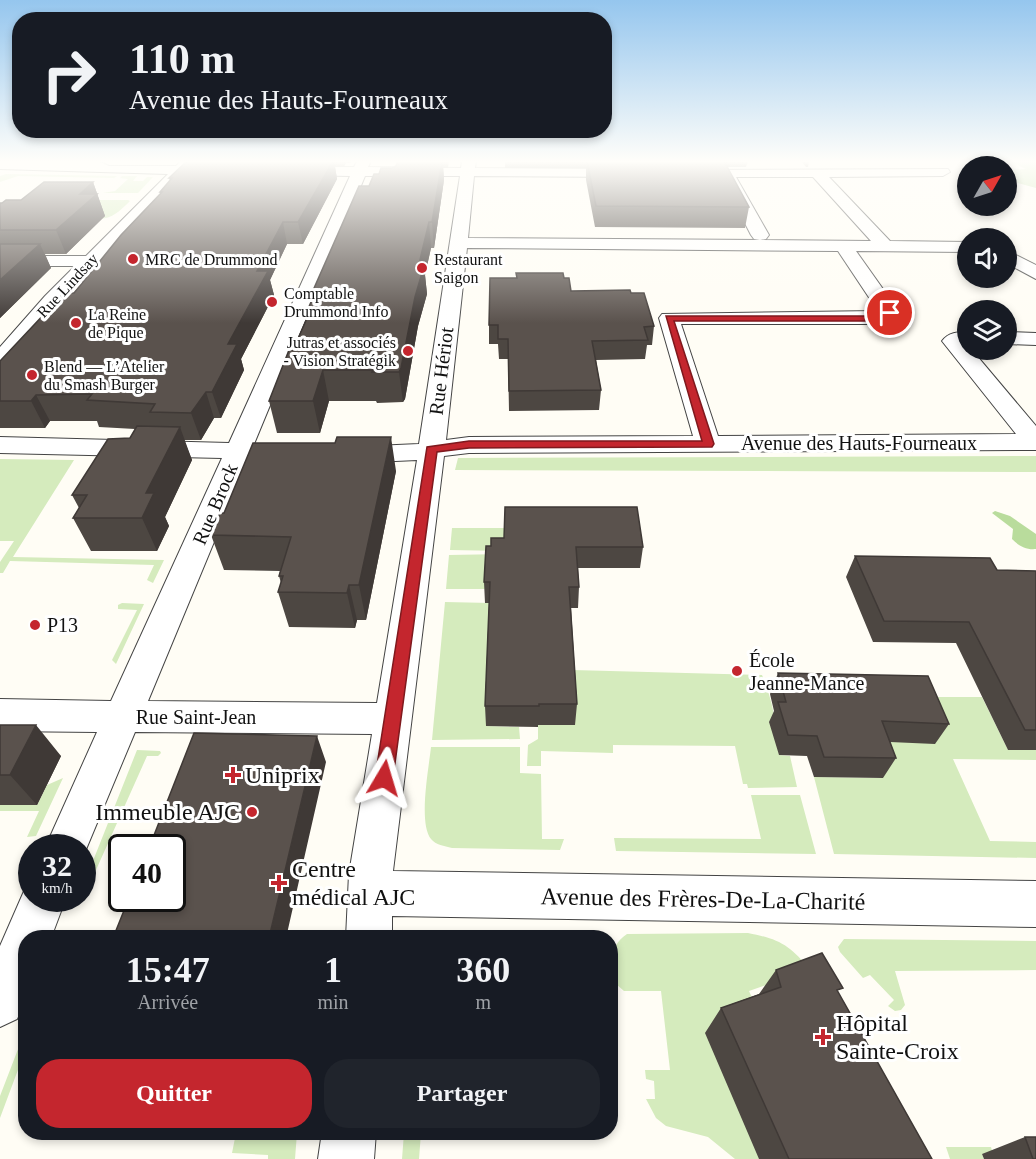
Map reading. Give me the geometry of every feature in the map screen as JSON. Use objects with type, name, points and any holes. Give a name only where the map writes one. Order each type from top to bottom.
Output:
[{"type":"street","name":"Rue Lindsay","points":[[0,361],[42,311],[135,215]]},
{"type":"street","name":"Rue Brock","points":[[72,834],[341,215]]},
{"type":"street","name":"Rue Hériot","points":[[369,930],[369,893],[431,450],[461,215]]},
{"type":"street","points":[[749,215],[760,235]]},
{"type":"street","points":[[857,215],[886,247]]},
{"type":"street","points":[[457,243],[957,247]]},
{"type":"street","points":[[708,444],[669,318],[881,318],[887,316],[890,313],[843,246]]},
{"type":"street","points":[[0,261],[89,261]]},
{"type":"street","points":[[1017,262],[1036,273]]},
{"type":"street","points":[[1017,338],[1036,339]]},
{"type":"street","points":[[969,360],[1036,442]]},
{"type":"street","name":"Avenue des Hauts-Fourneaux","points":[[0,445],[205,449],[270,455],[318,455],[404,454],[469,444],[1036,442]]},
{"type":"street","name":"Rue Saint-Jean","points":[[0,716],[392,719]]},
{"type":"street","name":"Avenue des Frères-De-La-Charité","points":[[369,893],[1036,904]]},
{"type":"street","points":[[31,930],[38,912]]},
{"type":"street","points":[[0,1002],[18,960]]},
{"type":"street","points":[[346,1159],[348,1140]]},
{"type":"green space","points":[[89,215],[113,215],[101,219],[88,217]]},
{"type":"green space","points":[[1036,456],[1036,472],[455,470],[458,458]]},
{"type":"green space","points":[[0,459],[74,460],[13,557],[164,560],[153,583],[147,580],[154,565],[10,561],[3,573],[0,573],[0,562],[14,541],[0,541]]},
{"type":"green space","points":[[995,511],[1010,516],[1036,534],[1036,549],[1020,546],[1012,539],[1013,529],[992,513]]},
{"type":"green space","points":[[452,528],[505,528],[505,551],[450,550]]},
{"type":"green space","points":[[505,554],[486,589],[446,589],[449,555]]},
{"type":"green space","points":[[445,602],[491,603],[487,726],[519,727],[520,739],[432,740]]},
{"type":"green space","points":[[122,603],[144,604],[116,664],[112,660],[137,610],[118,609],[118,605]]},
{"type":"green space","points":[[572,670],[762,675],[774,714],[779,755],[790,756],[797,787],[748,788],[747,784],[743,784],[735,746],[613,745],[613,753],[541,751],[541,766],[527,766],[528,745],[538,739],[538,725]]},
{"type":"green space","points":[[915,697],[982,697],[1008,750],[1036,750],[1036,760],[953,759],[990,841],[1036,842],[1036,858],[834,854],[814,777],[883,778],[869,741]]},
{"type":"green space","points":[[431,747],[520,747],[520,773],[541,774],[542,839],[564,839],[560,850],[452,848],[433,841],[427,831],[425,821]]},
{"type":"green space","points":[[137,750],[160,751],[158,756],[147,756],[112,834],[108,834],[108,843],[96,870],[96,853]]},
{"type":"green space","points":[[63,778],[37,834],[28,834],[39,811],[0,811],[0,805],[37,805],[47,785]]},
{"type":"green space","points":[[751,795],[800,795],[816,854],[616,851],[614,838],[761,839]]},
{"type":"green space","points":[[748,933],[783,944],[810,970],[749,991],[753,1000],[759,1159],[735,1159],[708,1137],[666,1126],[656,1118],[646,1099],[655,1099],[654,1081],[646,1079],[645,1070],[670,1070],[661,991],[624,991],[618,986],[618,943],[627,934]]},
{"type":"green space","points":[[844,939],[1036,941],[1036,970],[895,971],[905,1005],[901,1010],[895,1011],[888,1006],[894,1000],[870,975],[863,978],[840,952],[838,947]]},
{"type":"green space","points":[[18,1049],[18,1070],[0,1118],[0,1096]]},
{"type":"green space","points":[[235,1140],[296,1140],[295,1159],[268,1159],[268,1155],[232,1153]]},
{"type":"green space","points":[[403,1140],[420,1140],[419,1159],[402,1159]]},
{"type":"green space","points":[[946,1147],[991,1147],[993,1154],[982,1154],[984,1159],[950,1159]]},
{"type":"building","points":[[0,215],[73,215],[56,230],[0,230]]},
{"type":"building","points":[[140,215],[302,215],[298,222],[283,222],[257,271],[268,271],[228,344],[237,344],[212,392],[206,392],[191,413],[150,412],[155,404],[87,400],[92,394],[36,395],[31,401],[0,401],[0,361],[64,293],[74,293]]},
{"type":"building","points":[[346,215],[433,215],[432,222],[429,222],[419,264],[424,266],[399,372],[323,370],[313,401],[269,401],[289,350],[293,350],[311,309],[308,309],[314,295],[311,295]]},
{"type":"building","points":[[0,244],[40,244],[0,280]]},
{"type":"building","points":[[516,273],[563,273],[564,278],[569,278],[571,291],[630,290],[631,293],[644,293],[654,326],[644,327],[648,340],[592,341],[601,390],[509,391],[508,339],[498,339],[498,325],[489,325],[490,278],[517,278]]},
{"type":"building","points":[[137,426],[180,427],[146,493],[154,493],[142,518],[73,518],[87,495],[72,495],[108,439],[130,438]]},
{"type":"building","points":[[337,437],[391,437],[359,585],[349,585],[347,593],[278,592],[283,576],[279,576],[291,537],[211,535],[220,513],[224,513],[253,443],[335,443]]},
{"type":"building","points":[[505,507],[637,507],[643,547],[576,547],[579,587],[569,587],[577,704],[485,706],[490,582],[484,582],[486,546],[491,546],[491,538],[504,538]]},
{"type":"building","points":[[855,556],[990,558],[997,570],[1036,571],[1036,730],[1025,730],[969,622],[884,621]]},
{"type":"building","points":[[778,673],[928,676],[949,724],[882,721],[896,758],[824,757],[817,736],[788,735],[778,702],[786,702]]},
{"type":"building","points":[[0,725],[36,725],[10,775],[0,775]]},
{"type":"building","name":"Immeuble AJC","points":[[194,733],[317,736],[271,930],[116,930],[123,912],[186,912],[186,834],[154,834]]},
{"type":"building","points":[[822,953],[843,988],[837,990],[932,1159],[789,1159],[721,1008],[781,987],[776,970]]},
{"type":"building","points":[[1025,1137],[1036,1137],[1036,1159],[1033,1159]]},
{"type":"place","name":"MRC de Drummond","points":[[133,259]]},
{"type":"place","name":"Restaurant Saigon","points":[[422,268]]},
{"type":"place","name":"Comptable Drummond Info","points":[[272,302]]},
{"type":"place","name":"La Reine de Pique","points":[[76,323]]},
{"type":"place","name":"Jutras et associés - Vision Stratégik","points":[[408,351]]},
{"type":"place","name":"Blend — L’Atelier du Smash Burger","points":[[32,375]]},
{"type":"place","name":"P13","points":[[35,625]]},
{"type":"place","name":"École Jeanne-Mance","points":[[737,671]]},
{"type":"place","name":"Uniprix","points":[[233,775]]},
{"type":"place","name":"Immeuble AJC","points":[[252,812]]},
{"type":"place","name":"Centre médical AJC","points":[[279,883]]},
{"type":"place","name":"Hôpital Sainte-Croix","points":[[823,1037]]},
{"type":"route","points":[[384,778],[431,450],[469,444],[708,444],[669,318],[881,318],[890,313]]}]
